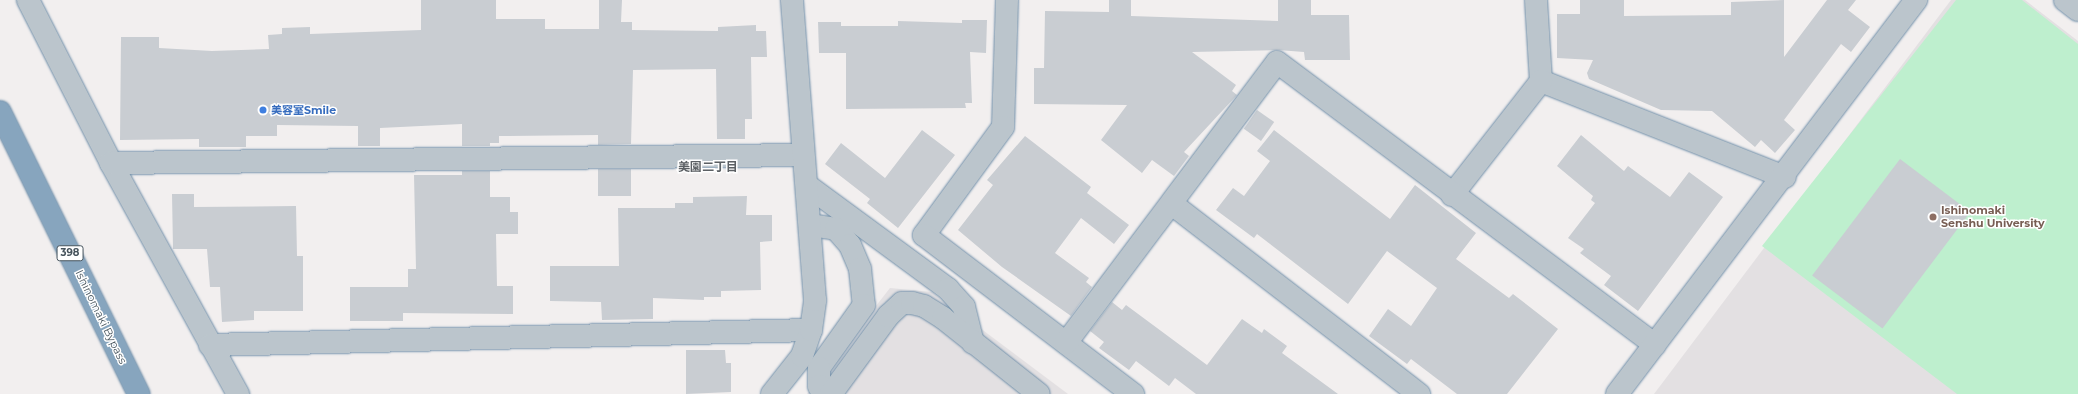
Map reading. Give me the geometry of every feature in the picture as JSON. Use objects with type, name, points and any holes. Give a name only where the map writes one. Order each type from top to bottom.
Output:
[{"type":"highway","name":"Ishinomaki Bypass","points":[[0,112],[139,394]]},
{"type":"street","points":[[28,0],[111,163],[210,346],[238,394]]},
{"type":"street","points":[[772,394],[802,356],[811,330],[815,300],[808,186],[803,155],[792,0]]},
{"type":"street","points":[[1006,0],[1003,127],[924,236],[1133,394]]},
{"type":"street","points":[[1452,196],[1541,81],[1536,0]]},
{"type":"street","points":[[1617,394],[1786,177],[1916,0]]},
{"type":"street","points":[[2065,0],[2078,10]]},
{"type":"street","points":[[1066,343],[1172,204],[1277,62],[1452,196],[1655,345]]},
{"type":"street","points":[[1541,81],[1786,177]]},
{"type":"street","points":[[111,163],[803,155]]},
{"type":"street","points":[[808,186],[948,289],[964,307],[972,343]]},
{"type":"street","points":[[1172,204],[1419,394]]},
{"type":"street","points":[[810,225],[836,230],[850,245],[860,269],[864,305],[819,368],[819,386],[823,394]]},
{"type":"street","points":[[831,394],[902,303],[924,306],[1039,394]]},
{"type":"street","points":[[210,346],[811,330]]},
{"type":"shaded area","name":"Ishinomaki Senshu University","points":[[1951,0],[2025,0],[2078,41],[2078,394],[1654,394]]},
{"type":"shaded area","points":[[890,288],[932,292],[1068,394],[807,394]]},
{"type":"green space","name":"Ishinomaki Senshu University","points":[[1956,0],[2022,0],[2078,44],[2078,394],[1957,394],[1762,246]]},
{"type":"building","points":[[421,0],[496,0],[496,19],[545,19],[545,29],[599,29],[599,0],[622,0],[621,22],[632,22],[632,30],[718,31],[718,27],[756,25],[756,31],[766,31],[767,57],[751,57],[752,119],[745,119],[745,139],[717,139],[716,69],[633,70],[631,144],[598,145],[598,135],[499,136],[499,143],[490,143],[490,146],[462,146],[462,124],[380,128],[380,146],[358,146],[358,126],[277,125],[277,136],[246,136],[246,147],[199,147],[199,139],[120,140],[121,37],[159,37],[159,48],[212,51],[269,49],[268,35],[282,34],[282,28],[310,27],[310,34],[421,30]]},
{"type":"building","points":[[1109,0],[1131,0],[1131,16],[1278,21],[1278,0],[1311,0],[1311,15],[1349,15],[1350,60],[1305,60],[1304,52],[1278,50],[1192,52],[1236,85],[1232,91],[1237,95],[1184,152],[1189,156],[1174,176],[1152,160],[1142,173],[1101,140],[1127,105],[1034,104],[1034,68],[1044,68],[1045,11],[1109,12]]},
{"type":"building","points":[[1580,0],[1624,0],[1624,16],[1731,15],[1731,2],[1784,0],[1784,57],[1827,0],[1856,0],[1848,10],[1870,27],[1851,52],[1841,44],[1784,120],[1795,130],[1775,153],[1761,140],[1755,147],[1712,111],[1661,110],[1589,79],[1587,73],[1593,60],[1557,58],[1557,14],[1580,14]]},
{"type":"building","points":[[962,20],[987,20],[986,53],[970,52],[972,103],[965,103],[966,108],[846,109],[846,53],[819,53],[818,22],[841,22],[841,26],[898,26],[898,21],[962,23]]},
{"type":"building","points":[[1257,110],[1274,122],[1261,141],[1244,129]]},
{"type":"building","points":[[922,130],[955,155],[898,228],[867,203],[870,199],[825,164],[841,143],[885,178]]},
{"type":"building","points":[[1274,130],[1390,219],[1415,185],[1476,233],[1456,259],[1509,298],[1513,294],[1558,329],[1507,394],[1457,394],[1411,359],[1407,364],[1369,336],[1388,309],[1411,326],[1437,288],[1387,251],[1348,304],[1257,234],[1254,238],[1216,210],[1233,188],[1244,196],[1270,161],[1257,151]]},
{"type":"building","points":[[1581,135],[1624,171],[1628,166],[1670,197],[1689,172],[1723,197],[1638,311],[1604,285],[1611,276],[1580,253],[1584,249],[1568,238],[1595,203],[1591,200],[1593,196],[1557,166]]},
{"type":"building","points":[[1025,136],[1091,187],[1087,193],[1129,225],[1114,244],[1081,218],[1055,253],[1089,278],[1086,282],[1092,287],[1071,316],[1002,267],[958,230],[993,185],[987,180]]},
{"type":"building","points":[[1900,159],[1970,212],[1882,329],[1812,276]]},
{"type":"building","points":[[598,169],[631,169],[631,196],[598,196]]},
{"type":"building","points":[[462,171],[490,171],[490,197],[510,197],[510,212],[518,212],[518,234],[496,234],[497,286],[513,286],[513,314],[403,313],[403,321],[350,321],[350,287],[408,287],[408,269],[416,269],[414,175],[462,175]]},
{"type":"building","points":[[172,194],[194,194],[194,207],[296,206],[297,256],[303,256],[303,311],[254,311],[254,320],[222,322],[220,287],[210,287],[207,249],[173,249]]},
{"type":"building","points":[[747,196],[746,215],[772,215],[772,241],[760,242],[761,290],[721,291],[721,297],[704,297],[704,300],[653,298],[653,319],[602,320],[601,302],[550,301],[550,266],[619,266],[618,208],[675,208],[675,203],[693,203],[693,197]]},
{"type":"building","points":[[1112,302],[1122,310],[1126,305],[1207,365],[1242,319],[1262,333],[1264,329],[1287,346],[1282,353],[1338,394],[1196,394],[1175,378],[1169,386],[1136,361],[1129,370],[1099,348],[1104,342],[1090,331]]},
{"type":"building","points":[[686,350],[725,350],[726,363],[731,363],[731,392],[686,394]]},
{"type":"place","name":"美容室Smile","points":[[263,110]]},
{"type":"place","name":"Ishinomaki Senshu University","points":[[1933,217]]},
{"type":"district","name":"美園二丁目","points":[[708,167]]}]
